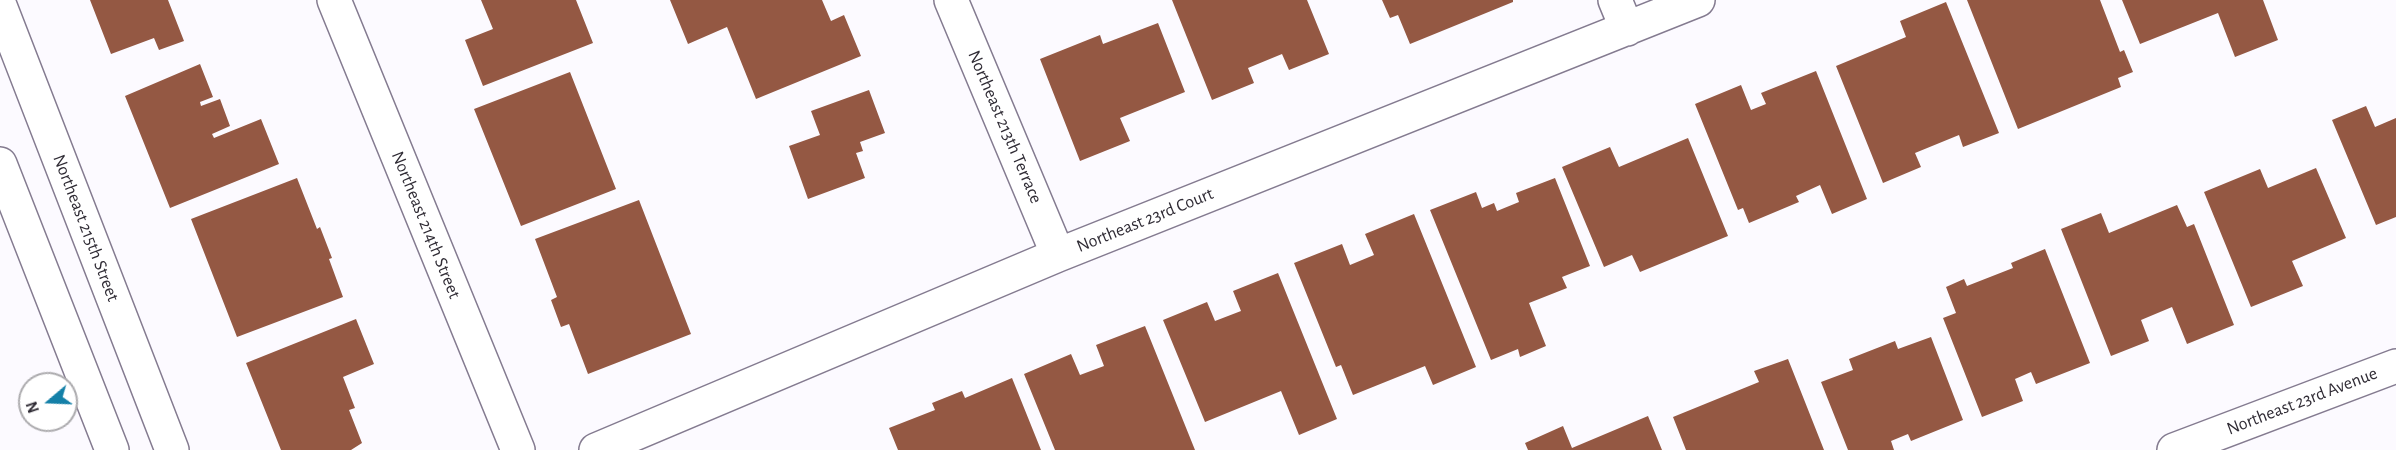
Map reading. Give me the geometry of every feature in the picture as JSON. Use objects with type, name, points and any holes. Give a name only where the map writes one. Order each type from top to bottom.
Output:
[{"type":"street","name":"Northeast 214th Street","points":[[334,0],[518,450]]},
{"type":"street","name":"Northeast 213th Terrace","points":[[951,0],[1058,255]]},
{"type":"street","name":"Northeast 23rd Court","points":[[596,450],[1621,14],[1698,0]]},
{"type":"street","name":"Northeast 215th Street","points":[[0,6],[172,450]]},
{"type":"street","points":[[0,164],[112,450]]},
{"type":"street","name":"Northeast 23rd Avenue","points":[[2174,450],[2396,366]]},
{"type":"building","points":[[90,0],[168,0],[184,41],[159,50],[154,38],[111,54]]},
{"type":"building","points":[[481,0],[576,0],[593,43],[483,86],[465,40],[493,29]]},
{"type":"building","points":[[670,0],[822,0],[831,21],[844,15],[861,56],[756,99],[727,27],[688,44]]},
{"type":"building","points":[[1172,0],[1307,0],[1329,54],[1289,70],[1282,54],[1248,68],[1254,83],[1212,100]]},
{"type":"building","points":[[1382,0],[1513,0],[1513,2],[1410,44],[1398,15],[1390,18]]},
{"type":"building","points":[[1967,0],[2100,0],[2120,52],[2124,50],[2133,72],[2118,78],[2121,87],[2018,129]]},
{"type":"building","points":[[2122,0],[2263,0],[2278,40],[2235,57],[2218,13],[2140,44]]},
{"type":"building","points":[[1946,2],[1999,133],[1963,147],[1959,135],[1915,153],[1921,167],[1883,183],[1836,66],[1906,37],[1900,21]]},
{"type":"building","points":[[1158,23],[1185,92],[1120,118],[1130,141],[1080,161],[1040,59],[1100,35],[1103,44]]},
{"type":"building","points":[[200,64],[213,97],[200,102],[201,106],[220,99],[230,126],[212,134],[214,138],[261,119],[279,164],[170,208],[125,96]]},
{"type":"building","points":[[1816,71],[1867,199],[1832,214],[1820,185],[1796,196],[1799,202],[1749,223],[1743,208],[1738,210],[1695,104],[1741,85],[1751,110],[1766,104],[1761,93]]},
{"type":"building","points":[[570,72],[616,189],[521,226],[474,109]]},
{"type":"building","points":[[869,90],[885,133],[860,142],[863,151],[856,153],[865,178],[808,199],[789,146],[820,135],[811,111]]},
{"type":"building","points":[[2366,106],[2375,127],[2396,118],[2396,217],[2376,225],[2332,120]]},
{"type":"building","points":[[1688,138],[1728,236],[1640,272],[1632,255],[1604,267],[1562,167],[1610,147],[1619,167]]},
{"type":"building","points":[[2316,168],[2346,238],[2292,261],[2303,286],[2251,307],[2204,192],[2260,169],[2268,188]]},
{"type":"building","points":[[297,178],[317,229],[320,227],[332,258],[329,259],[343,297],[237,337],[191,219]]},
{"type":"building","points":[[1555,178],[1590,266],[1562,277],[1567,288],[1529,303],[1546,346],[1520,357],[1518,349],[1491,360],[1430,210],[1476,192],[1482,208],[1494,203],[1497,211],[1519,202],[1516,193]]},
{"type":"building","points":[[639,200],[691,334],[588,374],[569,324],[561,327],[551,300],[557,297],[535,239]]},
{"type":"building","points":[[2177,205],[2187,227],[2194,224],[2234,325],[2187,344],[2172,307],[2141,320],[2149,341],[2111,356],[2061,229],[2101,213],[2109,233]]},
{"type":"building","points":[[1414,214],[1476,367],[1433,385],[1425,366],[1353,395],[1341,365],[1336,367],[1294,263],[1342,244],[1350,265],[1374,255],[1365,234]]},
{"type":"building","points":[[2045,249],[2090,363],[2036,384],[2031,372],[2015,379],[2023,401],[1982,417],[1943,318],[1956,313],[1946,287],[1964,279],[1967,286],[2013,268],[2011,263]]},
{"type":"building","points":[[1278,273],[1337,419],[1299,435],[1281,391],[1205,422],[1163,320],[1207,302],[1215,321],[1241,311],[1233,291]]},
{"type":"building","points":[[356,319],[374,364],[343,377],[355,408],[349,410],[362,443],[351,450],[281,450],[246,363]]},
{"type":"building","points":[[1145,326],[1195,450],[1055,450],[1024,374],[1071,354],[1080,375],[1104,366],[1096,345]]},
{"type":"building","points":[[1931,337],[1963,420],[1911,441],[1908,434],[1891,441],[1894,450],[1848,450],[1821,382],[1853,370],[1849,359],[1895,341],[1898,349]]},
{"type":"building","points":[[1788,359],[1824,450],[1686,450],[1673,417],[1759,382],[1754,371]]},
{"type":"building","points":[[1012,378],[1041,450],[898,450],[889,428],[935,410],[932,403],[962,391],[965,398]]},
{"type":"building","points":[[1648,416],[1662,450],[1528,450],[1525,443],[1563,426],[1572,448]]}]
